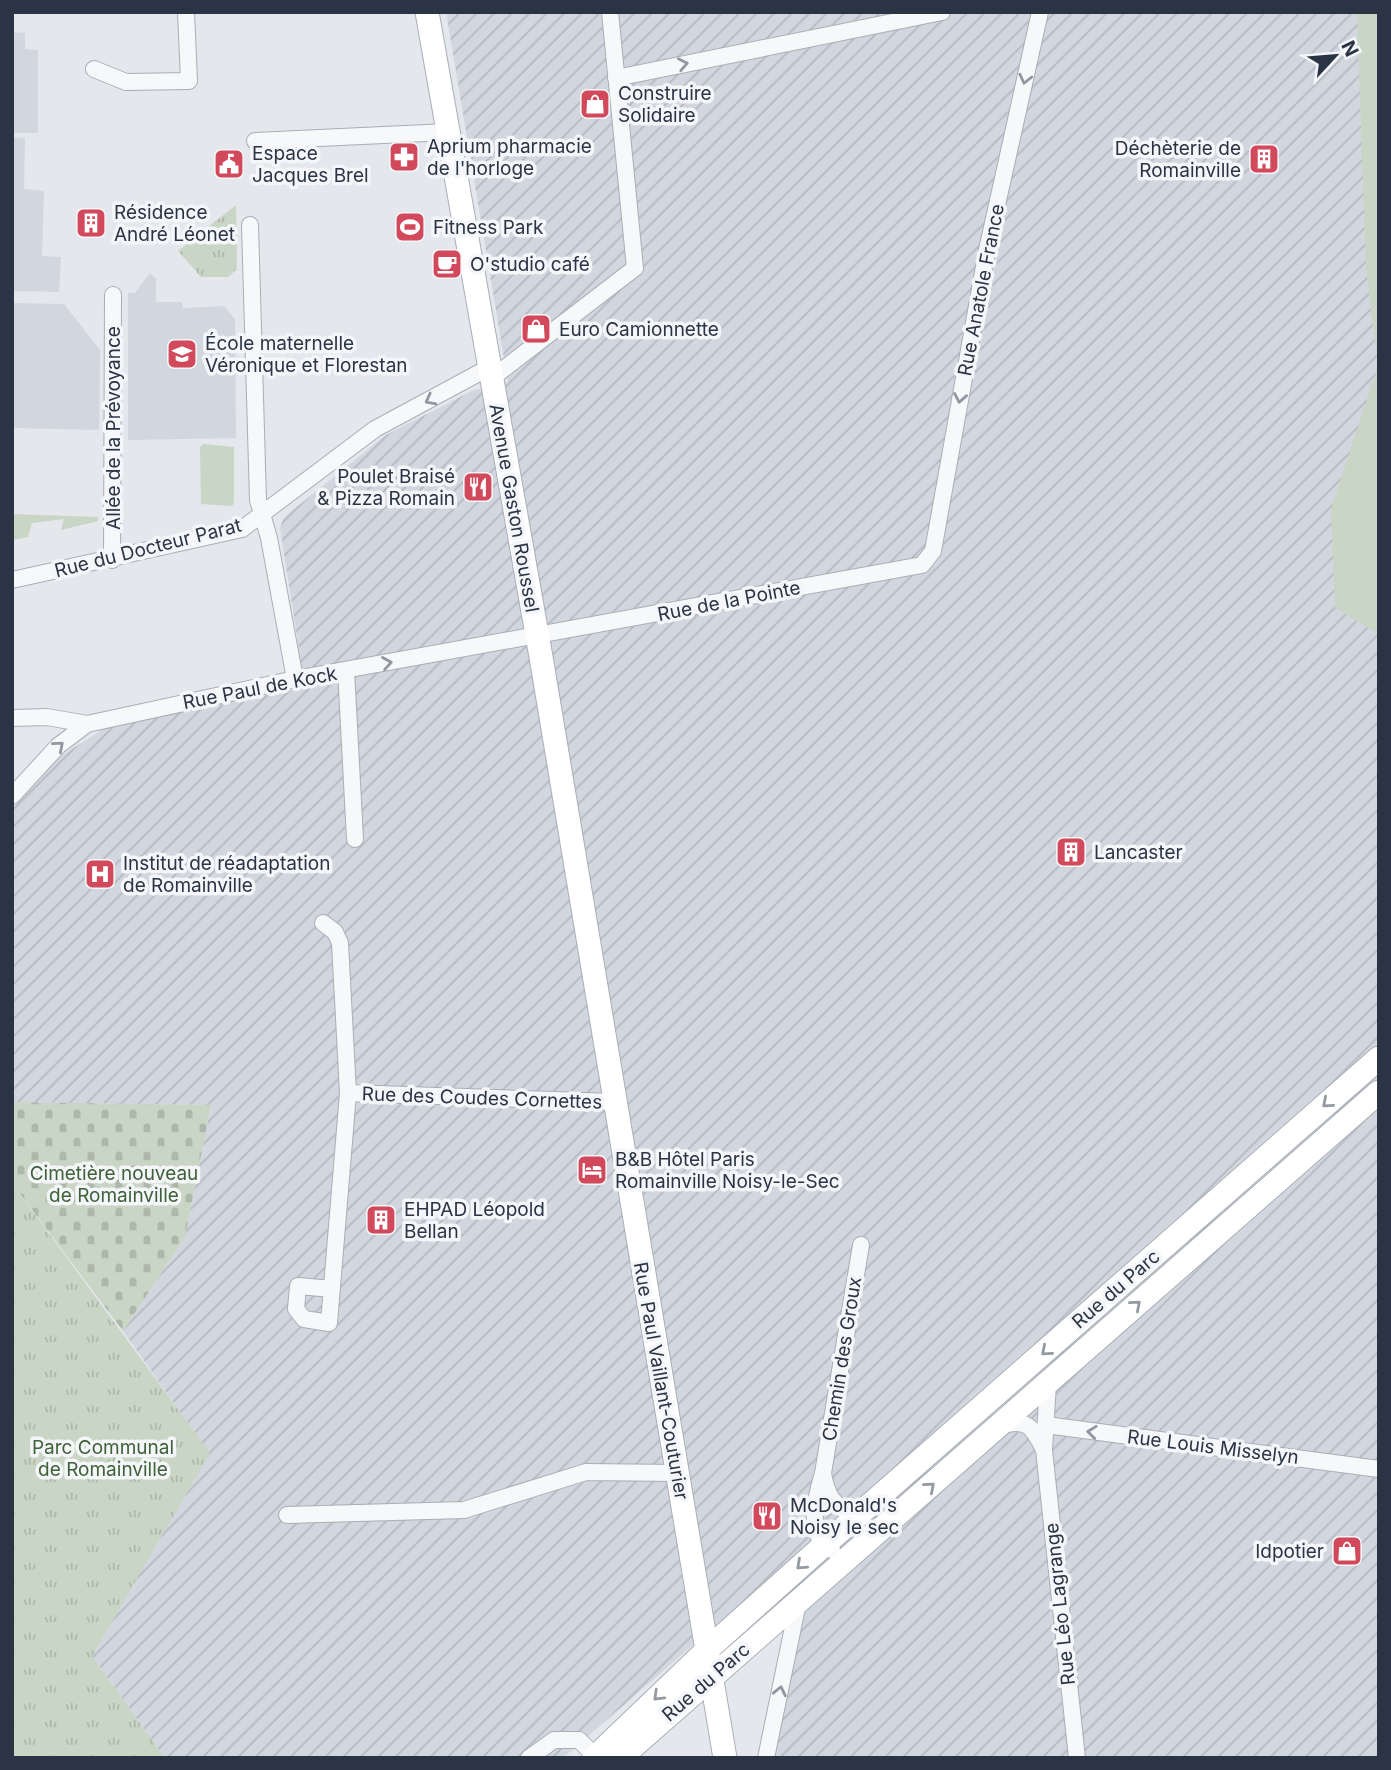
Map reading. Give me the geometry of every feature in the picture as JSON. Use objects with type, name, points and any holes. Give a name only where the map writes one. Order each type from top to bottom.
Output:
[{"type":"main road","name":"Avenue Gaston Roussel","points":[[427,12],[599,1004]]},
{"type":"main road","name":"Rue Paul Vaillant-Couturier","points":[[599,1004],[725,1758]]},
{"type":"main road","name":"Rue du Parc","points":[[595,1757],[708,1649],[823,1546],[845,1513],[1379,1058]]},
{"type":"main road","name":"Rue du Parc","points":[[620,1758],[1379,1093]]},
{"type":"street","points":[[94,69],[126,82],[189,81],[186,12]]},
{"type":"street","points":[[610,12],[616,78],[942,12]]},
{"type":"street","name":"Rue Anatole France","points":[[922,565],[933,551],[987,250],[1040,12]]},
{"type":"street","name":"Rue du Docteur Parat","points":[[12,580],[112,560],[242,529],[263,516],[375,429],[491,373],[635,268],[639,252],[616,78]]},
{"type":"street","points":[[255,141],[448,132]]},
{"type":"street","points":[[250,225],[258,500],[295,678]]},
{"type":"street","name":"Allée de la Prévoyance","points":[[112,560],[113,295]]},
{"type":"street","name":"Rue de la Pointe","points":[[536,637],[922,565]]},
{"type":"street","name":"Rue Paul de Kock","points":[[12,796],[58,746],[87,724],[295,678],[536,637]]},
{"type":"street","points":[[346,670],[355,839]]},
{"type":"street","points":[[12,719],[47,717],[87,724]]},
{"type":"street","name":"Rue des Coudes Cornettes","points":[[323,923],[335,932],[340,943],[348,1093],[332,1289]]},
{"type":"street","name":"Rue des Coudes Cornettes","points":[[348,1093],[615,1102]]},
{"type":"street","name":"Chemin des Groux","points":[[823,1546],[817,1533],[815,1518],[817,1492],[823,1473],[860,1245]]},
{"type":"street","name":"Rue Léo Lagrange","points":[[1048,1383],[1044,1450],[1077,1758]]},
{"type":"street","points":[[998,1427],[1016,1421],[1026,1424],[1037,1434],[1044,1450]]},
{"type":"street","name":"Rue Louis Misselyn","points":[[1046,1425],[1379,1469]]},
{"type":"street","points":[[286,1515],[464,1510],[586,1472],[677,1473]]},
{"type":"street","points":[[823,1473],[825,1489],[845,1513],[859,1536],[857,1552],[841,1555],[823,1546]]},
{"type":"street","points":[[815,1518],[821,1509],[845,1513]]},
{"type":"street","points":[[766,1758],[799,1603]]},
{"type":"street","points":[[529,1758],[554,1740],[579,1740],[595,1757]]},
{"type":"shaded area","points":[[446,12],[1375,12],[1366,271],[1379,369],[1379,1758],[774,1758],[803,1617],[733,1610],[563,1758],[165,1758],[92,1656],[209,1453],[123,1331],[185,1237],[211,1105],[14,1102],[12,809],[56,759],[113,723],[305,687],[280,528],[284,517],[386,435],[474,390],[508,382]]},
{"type":"shaded area","points":[[1376,12],[1379,12],[1379,369],[1366,271]]},
{"type":"shaded area","points":[[12,32],[25,33],[25,49],[38,50],[38,133],[12,133]]},
{"type":"shaded area","points":[[12,137],[25,138],[24,189],[44,191],[42,256],[61,257],[59,292],[12,291]]},
{"type":"shaded area","name":"École maternelle Véronique et Florestan","points":[[150,273],[156,279],[156,302],[182,302],[183,308],[224,306],[235,319],[236,438],[128,440],[128,293],[135,293]]},
{"type":"shaded area","points":[[12,303],[64,304],[100,350],[99,430],[12,428]]},
{"type":"green space","points":[[1357,12],[1377,12],[1379,634],[1335,608],[1331,509],[1378,366],[1366,271]]},
{"type":"green space","points":[[236,205],[237,269],[228,277],[201,277],[178,251]]},
{"type":"green space","points":[[203,444],[234,447],[232,506],[201,504],[200,447]]},
{"type":"green space","points":[[12,514],[98,517],[98,521],[61,530],[64,519],[32,523],[28,537],[12,540]]},
{"type":"green space","name":"Cimetière nouveau de Romainville","points":[[12,1102],[211,1105],[185,1237],[123,1331],[12,1183]]},
{"type":"green space","name":"Parc Communal de Romainville","points":[[12,1183],[210,1453],[92,1656],[165,1758],[12,1758]]},
{"type":"place","name":"Construire Solidaire","points":[[595,104]]},
{"type":"place","name":"Aprium pharmacie de l'horloge","points":[[404,157]]},
{"type":"place","name":"Déchèterie de Romainville","points":[[1264,159]]},
{"type":"place","name":"Espace Jacques Brel","points":[[229,164]]},
{"type":"place","name":"Résidence André Léonet","points":[[91,223]]},
{"type":"place","name":"Fitness Park","points":[[410,227]]},
{"type":"place","name":"O'studio café","points":[[447,264]]},
{"type":"place","name":"Euro Camionnette","points":[[536,329]]},
{"type":"place","name":"École maternelle Véronique et Florestan","points":[[182,354]]},
{"type":"place","name":"Poulet Braisé & Pizza Romain","points":[[478,487]]},
{"type":"place","name":"Lancaster","points":[[1071,852]]},
{"type":"place","name":"Institut de réadaptation de Romainville","points":[[100,874]]},
{"type":"place","name":"B&B Hôtel Paris Romainville Noisy-le-Sec","points":[[592,1170]]},
{"type":"place","name":"EHPAD Léopold Bellan","points":[[381,1220]]},
{"type":"place","name":"McDonald's Noisy le sec","points":[[767,1516]]},
{"type":"place","name":"Idpotier","points":[[1347,1551]]}]
